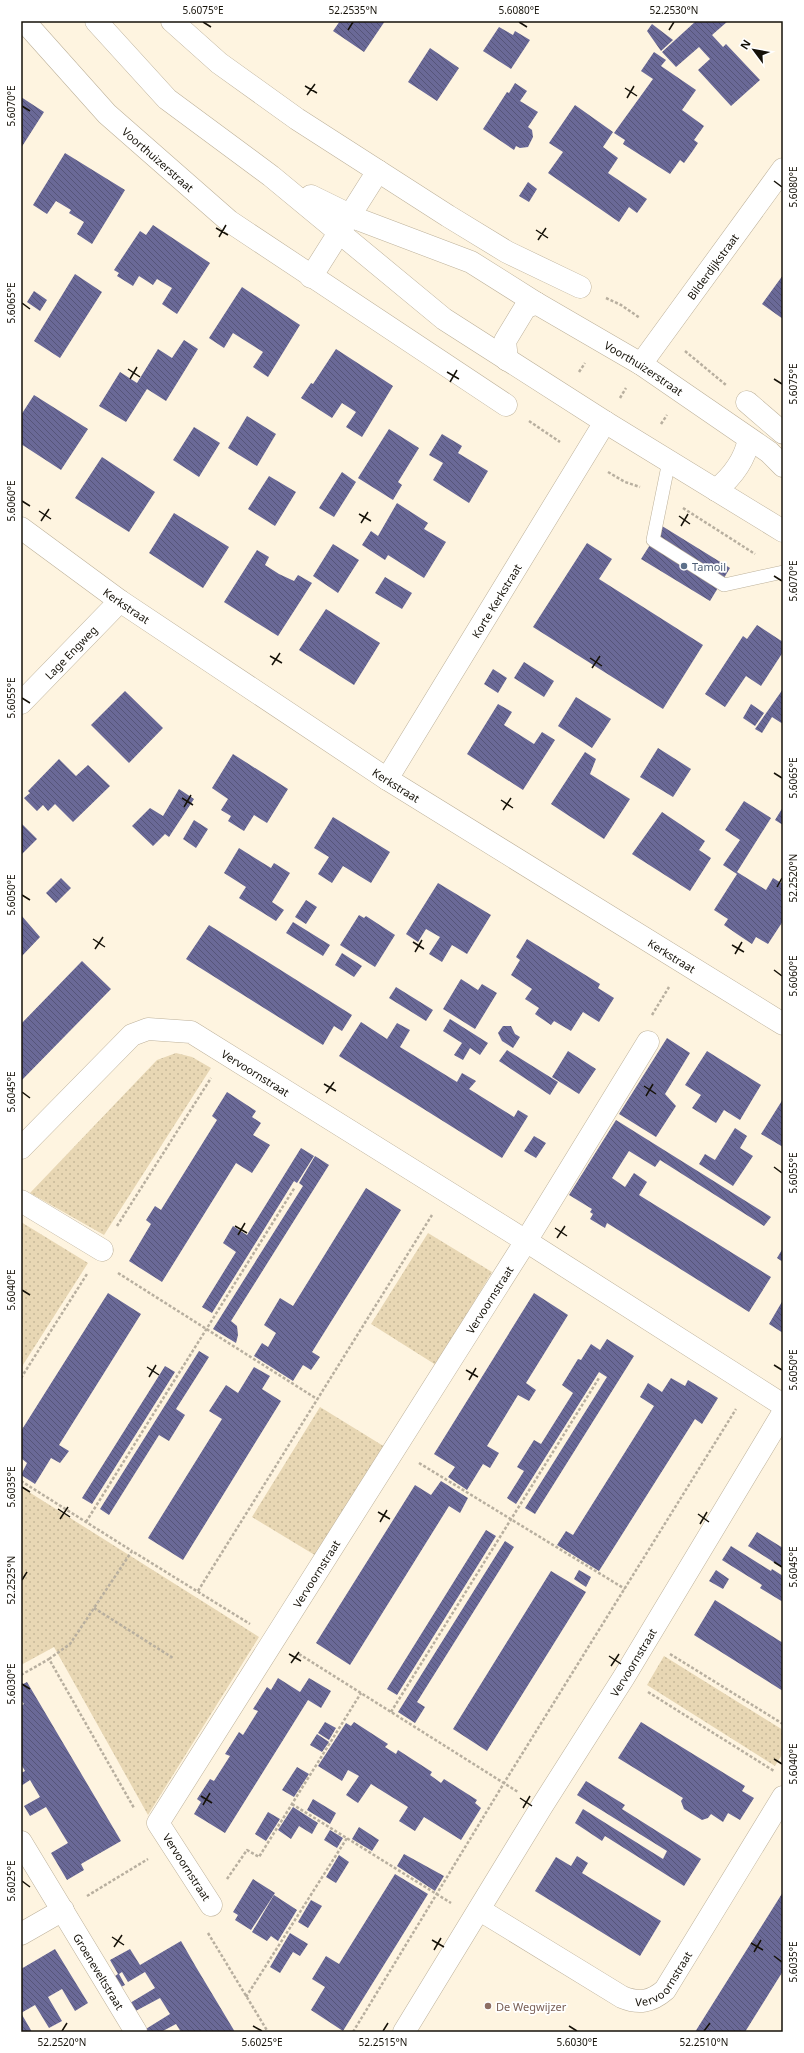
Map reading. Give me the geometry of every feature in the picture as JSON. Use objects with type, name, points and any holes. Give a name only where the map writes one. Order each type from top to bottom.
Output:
[{"type":"street","name":"Voorthuizerstraat","points":[[24,21],[107,114],[154,157],[229,221],[311,277],[506,405]]},
{"type":"street","name":"Voorthuizerstraat","points":[[96,21],[167,99],[271,176],[345,224],[444,319],[605,422],[783,532]]},
{"type":"street","points":[[172,21],[219,63],[297,119],[506,252],[580,287]]},
{"type":"street","name":"Bilderdijkstraat","points":[[641,364],[783,169]]},
{"type":"street","points":[[311,277],[378,171]]},
{"type":"street","name":"Voorthuizerstraat","points":[[345,224],[471,262],[641,364],[769,452],[783,466]]},
{"type":"street","points":[[507,360],[505,341],[525,308],[536,302]]},
{"type":"street","points":[[747,402],[783,433]]},
{"type":"street","name":"Korte Kerkstraat","points":[[387,780],[605,422]]},
{"type":"street","points":[[716,490],[728,481],[746,452],[749,438]]},
{"type":"street","name":"Kerkstraat","points":[[21,528],[120,601],[387,780],[783,1024]]},
{"type":"street","name":"Lage Engweg","points":[[21,703],[120,601]]},
{"type":"street","name":"Vervoornstraat","points":[[21,1148],[132,1035],[148,1029],[191,1032],[526,1241],[783,1405]]},
{"type":"street","name":"Vervoornstraat","points":[[206,1912],[158,1823],[526,1241],[648,1042]]},
{"type":"street","points":[[21,1202],[99,1254]]},
{"type":"street","name":"Vervoornstraat","points":[[404,2032],[542,1806],[624,1677],[783,1413]]},
{"type":"street","name":"Vervoornstraat","points":[[477,1914],[622,1997],[634,2002],[644,2002],[656,1998],[665,1990],[783,1796]]},
{"type":"street","name":"Groeneveltstraat","points":[[21,1842],[136,2032]]},
{"type":"street","points":[[21,1934],[63,1910]]},
{"type":"lane","points":[[669,461],[653,540],[724,585],[783,572]]},
{"type":"path","points":[[605,422],[641,364]]},
{"type":"path","points":[[648,1042],[638,1036],[684,963]]},
{"type":"path","points":[[21,1378],[226,1054]]},
{"type":"path","points":[[86,1522],[295,1187]]},
{"type":"path","points":[[198,1591],[446,1192]]},
{"type":"path","points":[[99,1254],[206,1328],[317,1399]]},
{"type":"path","points":[[391,1712],[599,1378]]},
{"type":"path","points":[[353,2032],[624,1589],[751,1385]]},
{"type":"path","points":[[395,1448],[624,1589]]},
{"type":"path","points":[[21,1481],[132,1551]]},
{"type":"path","points":[[94,1608],[173,1658]]},
{"type":"path","points":[[646,1640],[783,1724]]},
{"type":"path","points":[[21,1675],[49,1659],[136,1811]]},
{"type":"path","points":[[624,1677],[776,1772]]},
{"type":"path","points":[[268,2032],[246,1997],[206,1912],[247,1850],[258,1857],[361,1693]]},
{"type":"path","points":[[292,1804],[436,1895],[477,1914]]},
{"type":"path","points":[[246,1997],[347,1838]]},
{"type":"path","points":[[63,1910],[153,1856]]},
{"type":"shaded area","points":[[176,1053],[192,1057],[211,1068],[104,1235],[30,1193],[157,1060]]},
{"type":"shaded area","points":[[21,1222],[88,1263],[21,1368]]},
{"type":"shaded area","points":[[428,1233],[492,1272],[436,1365],[371,1324]]},
{"type":"shaded area","points":[[320,1407],[385,1447],[318,1557],[252,1517]]},
{"type":"shaded area","points":[[21,1487],[259,1637],[148,1815],[54,1647],[21,1665]]},
{"type":"shaded area","points":[[664,1656],[783,1730],[783,1753],[775,1766],[647,1685]]},
{"type":"building","points":[[340,21],[385,21],[364,52],[333,31]]},
{"type":"building","points":[[696,21],[728,21],[712,35],[723,47],[726,44],[760,80],[731,106],[698,70],[710,59],[699,47],[676,67],[662,52]]},
{"type":"building","points":[[652,24],[673,40],[661,51],[647,31]]},
{"type":"building","points":[[499,27],[513,35],[515,31],[530,40],[511,69],[483,51]]},
{"type":"building","points":[[430,48],[459,68],[437,101],[408,82]]},
{"type":"building","points":[[654,52],[666,60],[661,66],[696,90],[682,110],[704,126],[694,140],[698,143],[692,152],[684,163],[680,160],[670,174],[623,144],[625,140],[614,133],[653,79],[641,71]]},
{"type":"building","points":[[515,83],[527,91],[520,101],[538,112],[528,127],[532,130],[533,137],[528,147],[520,148],[516,146],[514,150],[483,129],[507,92],[509,93]]},
{"type":"building","points":[[21,97],[44,112],[21,148]]},
{"type":"building","points":[[575,105],[613,132],[603,147],[618,158],[608,173],[647,199],[637,213],[629,207],[619,222],[548,173],[563,152],[549,143]]},
{"type":"building","points":[[65,153],[125,190],[92,244],[77,234],[84,222],[69,213],[71,210],[56,201],[47,214],[33,205]]},
{"type":"building","points":[[528,182],[537,189],[529,202],[519,196]]},
{"type":"building","points":[[153,225],[210,263],[177,314],[162,304],[172,288],[157,279],[153,285],[139,276],[133,286],[117,276],[119,273],[114,270],[140,231],[146,235]]},
{"type":"building","points":[[75,274],[102,292],[60,358],[34,341]]},
{"type":"building","points":[[783,275],[783,319],[762,304]]},
{"type":"building","points":[[242,287],[300,325],[268,377],[253,367],[263,352],[233,333],[224,348],[209,338]]},
{"type":"building","points":[[34,291],[47,300],[40,311],[27,302]]},
{"type":"building","points":[[184,340],[198,349],[166,401],[147,389],[126,422],[99,406],[120,372],[137,383],[158,349],[172,358]]},
{"type":"building","points":[[336,349],[393,386],[362,437],[346,427],[356,412],[342,403],[332,418],[301,398],[311,383],[313,384]]},
{"type":"building","points":[[34,395],[88,429],[61,470],[21,444],[21,415]]},
{"type":"building","points":[[247,416],[276,434],[257,466],[228,448]]},
{"type":"building","points":[[194,427],[220,443],[199,477],[173,460]]},
{"type":"building","points":[[389,429],[419,448],[398,482],[402,485],[393,500],[358,478]]},
{"type":"building","points":[[442,434],[462,446],[458,453],[488,471],[469,503],[433,480],[443,463],[429,455]]},
{"type":"building","points":[[102,457],[155,492],[129,532],[75,498]]},
{"type":"building","points":[[342,472],[356,482],[334,517],[319,508]]},
{"type":"building","points":[[269,476],[296,492],[275,526],[248,509]]},
{"type":"building","points":[[397,503],[428,523],[424,529],[446,542],[424,578],[388,555],[385,560],[362,545],[371,531],[378,536]]},
{"type":"building","points":[[174,513],[229,547],[203,588],[149,553]]},
{"type":"building","points":[[662,526],[730,568],[710,601],[641,559]]},
{"type":"building","points":[[587,543],[612,559],[599,579],[703,645],[663,709],[533,627]]},
{"type":"building","points":[[333,544],[359,560],[338,593],[313,576]]},
{"type":"building","points":[[257,550],[269,557],[265,565],[279,574],[294,581],[298,575],[312,583],[278,636],[224,602]]},
{"type":"building","points":[[385,577],[412,593],[402,609],[375,593]]},
{"type":"building","points":[[326,609],[380,643],[354,685],[299,650]]},
{"type":"building","points":[[757,625],[783,642],[783,652],[761,686],[746,676],[725,707],[705,694],[743,636],[747,639]]},
{"type":"building","points":[[524,662],[554,681],[544,697],[514,678]]},
{"type":"building","points":[[493,669],[507,678],[498,693],[484,684]]},
{"type":"building","points":[[783,689],[783,724],[772,717],[762,733],[755,729]]},
{"type":"building","points":[[125,691],[163,728],[129,763],[91,725]]},
{"type":"building","points":[[576,697],[611,719],[592,748],[558,726]]},
{"type":"building","points":[[498,704],[512,712],[504,725],[534,744],[542,732],[555,740],[523,790],[467,754]]},
{"type":"building","points":[[751,704],[764,713],[755,726],[743,718]]},
{"type":"building","points":[[658,748],[691,769],[673,797],[640,777]]},
{"type":"building","points":[[585,752],[596,759],[590,774],[630,799],[604,839],[551,804]]},
{"type":"building","points":[[233,754],[288,789],[267,823],[254,815],[244,831],[228,821],[231,816],[221,810],[228,799],[212,788]]},
{"type":"building","points":[[59,759],[76,776],[88,765],[110,786],[73,822],[55,804],[48,811],[43,805],[37,811],[24,798],[30,793],[28,791]]},
{"type":"building","points":[[179,789],[194,799],[169,837],[165,834],[153,846],[132,826],[150,808],[163,816]]},
{"type":"building","points":[[744,801],[771,818],[737,872],[766,890],[773,878],[783,884],[783,921],[768,944],[756,937],[752,944],[724,925],[728,919],[714,910],[737,874],[723,865],[740,840],[725,830]]},
{"type":"building","points":[[783,807],[783,825],[775,820]]},
{"type":"building","points":[[662,812],[705,841],[699,850],[711,858],[690,891],[632,854]]},
{"type":"building","points":[[333,817],[390,852],[371,883],[343,866],[332,883],[318,874],[329,857],[314,848]]},
{"type":"building","points":[[194,820],[208,829],[196,848],[183,839]]},
{"type":"building","points":[[21,823],[37,839],[21,855]]},
{"type":"building","points":[[239,848],[271,868],[274,863],[290,873],[272,902],[284,910],[276,921],[239,898],[246,887],[224,873]]},
{"type":"building","points":[[61,878],[71,888],[56,903],[46,893]]},
{"type":"building","points":[[438,883],[491,915],[467,954],[452,945],[442,962],[429,954],[440,937],[426,929],[418,942],[406,934]]},
{"type":"building","points":[[306,900],[317,907],[306,924],[295,917]]},
{"type":"building","points":[[21,915],[40,937],[21,957]]},
{"type":"building","points":[[359,915],[364,918],[366,916],[395,935],[375,967],[340,945]]},
{"type":"building","points":[[293,922],[330,945],[323,956],[286,933]]},
{"type":"building","points":[[209,925],[352,1015],[342,1031],[334,1026],[323,1045],[186,959]]},
{"type":"building","points":[[527,939],[600,984],[598,988],[614,998],[599,1022],[583,1012],[571,1031],[554,1021],[551,1025],[535,1014],[539,1008],[525,999],[532,989],[511,975],[520,960],[516,957]]},
{"type":"building","points":[[342,953],[362,966],[354,977],[335,965]]},
{"type":"building","points":[[82,961],[111,989],[21,1081],[21,1024]]},
{"type":"building","points":[[461,979],[478,990],[482,984],[497,993],[475,1029],[443,1009]]},
{"type":"building","points":[[396,987],[433,1010],[426,1021],[389,998]]},
{"type":"building","points":[[450,1019],[488,1043],[480,1055],[470,1048],[463,1060],[454,1055],[462,1043],[443,1031]]},
{"type":"building","points":[[361,1022],[387,1039],[397,1023],[410,1030],[400,1047],[457,1082],[462,1073],[476,1081],[469,1089],[514,1117],[518,1110],[528,1116],[502,1158],[339,1056]]},
{"type":"building","points":[[503,1026],[511,1026],[515,1034],[520,1037],[513,1048],[502,1041],[498,1033]]},
{"type":"building","points":[[667,1038],[690,1053],[665,1094],[676,1106],[656,1137],[619,1114]]},
{"type":"building","points":[[507,1050],[558,1082],[550,1095],[499,1061]]},
{"type":"building","points":[[568,1051],[596,1069],[579,1094],[552,1077]]},
{"type":"building","points":[[707,1051],[761,1085],[740,1120],[724,1110],[716,1123],[692,1108],[701,1095],[685,1085]]},
{"type":"building","points":[[227,1092],[256,1111],[252,1117],[261,1123],[253,1135],[270,1145],[252,1173],[236,1163],[162,1282],[129,1261],[151,1224],[146,1220],[155,1206],[161,1210],[217,1120],[212,1116]]},
{"type":"building","points":[[783,1099],[783,1147],[761,1134]]},
{"type":"building","points":[[616,1120],[771,1217],[764,1226],[660,1160],[655,1167],[629,1151],[612,1178],[625,1187],[634,1173],[647,1182],[639,1195],[771,1277],[749,1312],[607,1223],[605,1228],[590,1219],[593,1214],[590,1212],[592,1209],[569,1195]]},
{"type":"building","points":[[735,1128],[747,1136],[740,1148],[753,1156],[733,1186],[699,1164],[705,1154],[715,1160]]},
{"type":"building","points":[[534,1136],[546,1143],[536,1158],[524,1151]]},
{"type":"building","points":[[301,1148],[314,1156],[297,1183],[294,1181],[212,1313],[202,1307],[236,1252],[223,1243],[233,1226],[247,1235]]},
{"type":"building","points":[[315,1156],[329,1165],[231,1321],[237,1326],[238,1335],[236,1343],[213,1329],[303,1186],[299,1183]]},
{"type":"building","points":[[366,1188],[401,1210],[312,1352],[320,1357],[311,1370],[303,1365],[293,1381],[254,1356],[262,1343],[268,1347],[276,1333],[264,1325],[280,1298],[293,1306]]},
{"type":"building","points":[[783,1248],[783,1262],[777,1258]]},
{"type":"building","points":[[108,1293],[141,1314],[59,1445],[69,1451],[60,1463],[51,1458],[35,1484],[21,1475],[27,1463],[21,1458],[21,1431]]},
{"type":"building","points":[[534,1293],[568,1315],[526,1383],[536,1390],[529,1401],[518,1395],[487,1446],[499,1453],[490,1468],[483,1464],[467,1490],[448,1477],[455,1467],[434,1454]]},
{"type":"building","points":[[783,1300],[783,1333],[769,1324]]},
{"type":"building","points":[[607,1339],[634,1356],[535,1514],[525,1508],[607,1377],[599,1372],[516,1504],[507,1498],[524,1471],[517,1467],[534,1440],[541,1444],[573,1393],[562,1385],[578,1359],[581,1360],[591,1344],[600,1350]]},
{"type":"building","points":[[199,1351],[209,1357],[176,1409],[185,1415],[169,1441],[159,1435],[109,1515],[100,1509]]},
{"type":"building","points":[[165,1366],[175,1372],[92,1504],[82,1498]]},
{"type":"building","points":[[254,1367],[270,1376],[262,1389],[281,1401],[183,1560],[148,1538],[222,1419],[209,1411],[226,1385],[238,1393]]},
{"type":"building","points":[[671,1378],[685,1386],[688,1380],[718,1398],[702,1424],[695,1419],[599,1571],[557,1545],[566,1531],[573,1535],[654,1406],[640,1397],[648,1383],[662,1392]]},
{"type":"building","points":[[441,1481],[468,1498],[460,1513],[449,1506],[350,1665],[316,1643],[415,1485],[431,1495]]},
{"type":"building","points":[[486,1530],[496,1536],[397,1695],[387,1689]]},
{"type":"building","points":[[757,1532],[783,1548],[783,1568],[748,1546]]},
{"type":"building","points":[[505,1541],[514,1547],[417,1702],[425,1707],[415,1723],[398,1712]]},
{"type":"building","points":[[731,1546],[771,1571],[772,1569],[783,1576],[783,1602],[760,1588],[762,1585],[722,1560]]},
{"type":"building","points":[[579,1570],[591,1577],[586,1587],[574,1579]]},
{"type":"building","points":[[716,1570],[729,1579],[723,1589],[709,1581]]},
{"type":"building","points":[[551,1571],[586,1592],[487,1751],[453,1729]]},
{"type":"building","points":[[715,1600],[783,1643],[783,1691],[694,1635]]},
{"type":"building","points":[[278,1678],[300,1692],[309,1678],[331,1691],[321,1708],[308,1700],[225,1833],[194,1814],[201,1802],[197,1799],[210,1779],[214,1781],[230,1756],[225,1754],[239,1732],[243,1735],[258,1711],[253,1709],[267,1687],[271,1690]]},
{"type":"building","points":[[27,1682],[121,1841],[81,1864],[84,1870],[67,1880],[51,1853],[68,1843],[46,1807],[30,1816],[24,1806],[40,1797],[30,1780],[21,1786],[21,1773],[25,1771],[21,1764],[21,1706],[24,1704],[21,1700],[21,1685]]},
{"type":"building","points":[[325,1722],[336,1728],[329,1740],[318,1733]]},
{"type":"building","points":[[354,1722],[388,1744],[385,1747],[396,1754],[398,1750],[432,1772],[430,1775],[441,1783],[444,1779],[477,1800],[475,1803],[481,1808],[461,1840],[424,1817],[415,1831],[399,1821],[408,1807],[371,1784],[358,1803],[346,1795],[359,1776],[348,1770],[342,1781],[318,1766],[346,1723],[351,1726]]},
{"type":"building","points":[[641,1722],[745,1786],[742,1791],[754,1798],[740,1820],[728,1813],[723,1822],[711,1814],[708,1818],[702,1820],[684,1809],[681,1801],[683,1798],[618,1758]]},
{"type":"building","points":[[317,1734],[329,1742],[322,1752],[310,1745]]},
{"type":"building","points":[[297,1767],[309,1774],[294,1797],[282,1790]]},
{"type":"building","points":[[586,1781],[625,1805],[622,1809],[701,1859],[684,1886],[605,1836],[602,1841],[575,1823],[583,1809],[663,1859],[667,1851],[577,1795]]},
{"type":"building","points":[[313,1799],[336,1813],[330,1824],[307,1810]]},
{"type":"building","points":[[293,1807],[318,1823],[312,1834],[299,1826],[291,1839],[278,1830]]},
{"type":"building","points":[[268,1812],[280,1819],[266,1841],[255,1834]]},
{"type":"building","points":[[359,1827],[379,1840],[372,1851],[352,1839]]},
{"type":"building","points":[[330,1830],[343,1838],[337,1848],[324,1840]]},
{"type":"building","points":[[404,1854],[444,1876],[435,1891],[397,1866]]},
{"type":"building","points":[[339,1855],[349,1862],[336,1883],[326,1877]]},
{"type":"building","points":[[577,1856],[588,1863],[582,1873],[661,1921],[640,1956],[535,1891],[556,1857],[571,1866]]},
{"type":"building","points":[[395,1874],[428,1894],[343,2031],[311,2010],[325,1987],[312,1979],[326,1956],[339,1964]]},
{"type":"building","points":[[253,1879],[275,1893],[251,1930],[235,1920],[238,1915],[233,1912]]},
{"type":"building","points":[[783,1892],[783,1971],[745,2032],[695,2032]]},
{"type":"building","points":[[274,1895],[297,1910],[278,1941],[271,1936],[267,1941],[252,1932]]},
{"type":"building","points":[[311,1900],[322,1906],[308,1928],[298,1922]]},
{"type":"building","points":[[290,1933],[308,1944],[300,1956],[293,1952],[280,1973],[270,1967]]},
{"type":"building","points":[[181,1941],[235,2032],[181,2032],[176,2024],[161,2032],[141,2032],[170,2014],[160,1998],[130,2014],[125,2006],[155,1988],[145,1972],[128,1982],[122,1972],[119,1974],[125,1985],[115,1990],[109,1980],[118,1974],[110,1960],[130,1949],[140,1965]]},
{"type":"building","points":[[55,1949],[88,2003],[75,2011],[62,1989],[48,1997],[62,2021],[49,2028],[35,2005],[21,2013],[21,1969]]},
{"type":"building","points":[[21,2013],[32,2032],[21,2032]]},
{"type":"place","name":"Tamoil","points":[[684,566]]},
{"type":"place","name":"De Wegwijzer","points":[[488,2006]]}]
